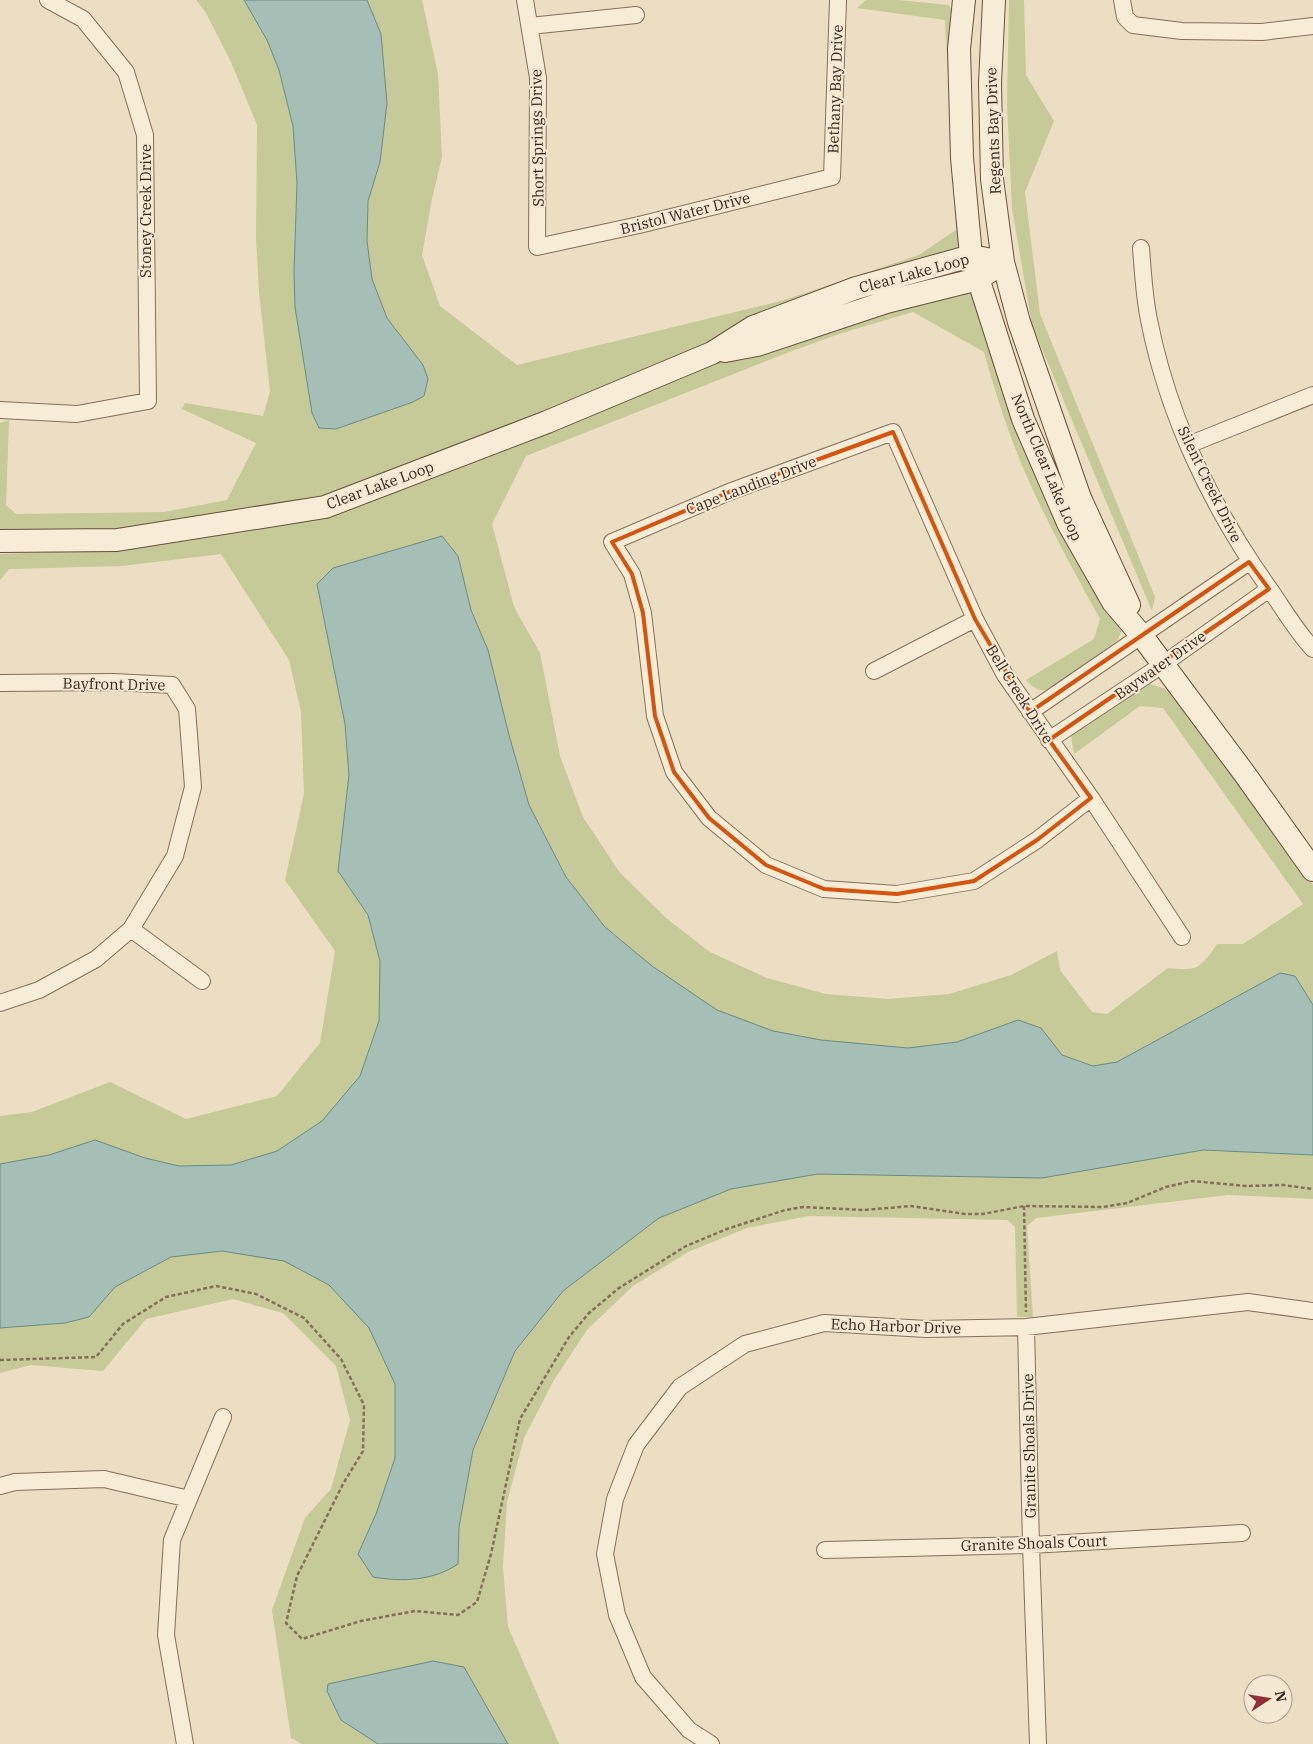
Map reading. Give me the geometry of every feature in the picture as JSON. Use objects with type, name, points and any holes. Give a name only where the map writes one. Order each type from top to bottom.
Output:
[{"type":"street","name":"Stoney Creek Drive","points":[[0,410],[77,414],[148,401],[145,135],[126,72],[83,19],[48,0]]},
{"type":"street","name":"Short Springs Drive","points":[[525,0],[538,78],[537,247]]},
{"type":"street","name":"Bethany Bay Drive","points":[[832,177],[838,0]]},
{"type":"street","name":"Regents Bay Drive","points":[[964,0],[959,49],[962,158],[971,256]]},
{"type":"street","name":"Regents Bay Drive","points":[[994,0],[990,83],[992,179],[1003,262]]},
{"type":"street","points":[[1122,0],[1124,17],[1132,24],[1182,31],[1262,32],[1313,26]]},
{"type":"street","points":[[530,26],[636,15]]},
{"type":"street","name":"Bristol Water Drive","points":[[537,247],[639,225],[832,177]]},
{"type":"street","name":"Silent Creek Drive","points":[[1140,248],[1148,319],[1167,388],[1188,445],[1218,508],[1249,562],[1311,646]]},
{"type":"street","name":"Clear Lake Loop","points":[[0,541],[117,540],[325,507],[547,422],[712,353],[753,327],[856,288],[971,256],[1003,262]]},
{"type":"street","name":"North Clear Lake Loop","points":[[971,256],[1023,419],[1068,522],[1113,602],[1142,636],[1244,773],[1313,870]]},
{"type":"street","name":"Clear Lake Loop","points":[[712,353],[757,345],[886,302],[978,279],[1003,262]]},
{"type":"street","name":"North Clear Lake Loop","points":[[1003,262],[1019,322],[1080,498],[1142,636]]},
{"type":"street","points":[[1188,445],[1313,395]]},
{"type":"street","name":"Cape Landing Drive","points":[[893,432],[728,492],[612,542],[632,574],[643,613],[656,716],[674,772],[709,818],[766,865],[824,889],[897,894],[974,881],[1037,840],[1091,798]]},
{"type":"street","name":"Bell Creek Drive","points":[[893,432],[975,619],[1005,675],[1091,798],[1182,937]]},
{"type":"street","points":[[1030,712],[1249,562]]},
{"type":"street","name":"Baywater Drive","points":[[1049,740],[1162,665],[1269,589]]},
{"type":"street","points":[[874,671],[975,619]]},
{"type":"street","name":"Bayfront Drive","points":[[0,683],[172,684],[187,709],[193,787],[175,856],[132,929],[96,959],[39,990],[0,1003]]},
{"type":"street","points":[[132,929],[202,981]]},
{"type":"street","name":"Echo Harbor Drive","points":[[711,1744],[689,1730],[643,1677],[617,1615],[605,1554],[615,1499],[636,1445],[680,1387],[745,1344],[824,1323],[926,1329],[1026,1328],[1248,1302],[1313,1311]]},
{"type":"street","name":"Granite Shoals Drive","points":[[1026,1328],[1038,1744]]},
{"type":"street","points":[[185,1744],[166,1635],[172,1540],[223,1417]]},
{"type":"street","points":[[0,1486],[16,1482],[104,1479],[189,1499]]},
{"type":"street","name":"Granite Shoals Court","points":[[825,1550],[1031,1545],[1242,1532]]},
{"type":"path","points":[[0,1360],[96,1357],[124,1324],[166,1296],[216,1286],[256,1294],[304,1318],[341,1359],[364,1404],[363,1451],[343,1484],[297,1576],[286,1623],[302,1639],[360,1621],[414,1611],[458,1615],[477,1602],[491,1554],[520,1418],[569,1337],[589,1313],[619,1288],[665,1257],[686,1246],[727,1229],[785,1210],[803,1207],[864,1210],[911,1206],[965,1214],[983,1214],[1024,1206],[1103,1207],[1127,1203],[1166,1187],[1192,1181],[1313,1189]]},
{"type":"path","points":[[1024,1206],[1026,1328]]},
{"type":"highlighted area","points":[[893,432],[975,619],[1030,712],[1249,562],[1269,589],[1049,740],[1091,798],[1037,840],[974,881],[897,894],[824,889],[766,865],[709,818],[674,772],[655,716],[643,613],[632,574],[612,542],[729,492]]},
{"type":"green space","points":[[196,0],[422,0],[438,74],[442,157],[422,255],[440,306],[517,365],[781,301],[919,255],[956,230],[945,20],[857,8],[866,0],[899,0],[948,5],[958,18],[969,255],[715,344],[526,422],[330,494],[132,529],[8,532],[0,529],[0,423],[9,420],[6,505],[16,514],[164,512],[227,500],[256,443],[182,409],[185,403],[263,416],[270,391],[259,292],[256,237],[257,125],[231,62],[206,13]]},
{"type":"green space","points":[[1009,0],[1024,0],[1026,75],[1054,121],[1025,192],[1040,314],[1155,597],[1152,611],[1032,325],[1012,208],[1007,104]]},
{"type":"green space","points":[[959,290],[976,294],[1122,629],[1118,640],[1051,689],[1037,689],[1026,680],[1094,639],[1100,619],[1057,540],[1028,479],[1004,419],[984,352],[913,312],[842,333],[526,456],[492,524],[514,607],[540,653],[560,756],[583,817],[620,873],[666,918],[710,952],[767,978],[826,994],[888,999],[949,994],[1011,975],[1057,951],[1060,970],[1092,1012],[1107,1014],[1168,968],[1186,969],[1197,966],[1206,959],[1217,944],[1243,944],[1303,904],[1163,708],[1140,706],[1074,754],[1071,736],[1084,724],[1146,683],[1173,691],[1296,855],[1313,885],[1313,1199],[1228,1195],[1036,1218],[1027,1226],[1033,1317],[1017,1317],[1015,1227],[1007,1220],[809,1216],[747,1228],[688,1252],[633,1286],[587,1330],[554,1380],[524,1438],[507,1502],[503,1567],[508,1627],[559,1744],[302,1744],[291,1738],[272,1610],[305,1518],[331,1489],[350,1420],[336,1366],[283,1313],[233,1299],[146,1319],[103,1371],[31,1365],[0,1373],[0,1116],[32,1112],[110,1082],[186,1119],[277,1096],[320,1043],[335,951],[285,880],[304,794],[301,712],[289,660],[221,554],[122,566],[9,569],[0,580],[0,554],[103,550],[188,541],[280,522],[708,365]]},
{"type":"water","points":[[244,0],[367,0],[381,34],[387,103],[380,162],[368,201],[367,241],[372,279],[387,318],[423,365],[428,379],[424,396],[413,402],[336,429],[319,428],[312,413],[295,307],[294,272],[297,183],[293,126],[279,70],[267,40]]},
{"type":"water","points":[[442,536],[458,556],[471,610],[488,650],[529,805],[566,877],[605,927],[652,966],[717,1010],[773,1031],[821,1040],[908,1048],[957,1042],[1018,1020],[1041,1028],[1062,1055],[1093,1066],[1117,1062],[1280,973],[1295,976],[1313,1005],[1313,1155],[1203,1150],[1042,1178],[818,1174],[731,1189],[659,1218],[563,1291],[515,1351],[473,1450],[459,1527],[458,1564],[438,1574],[417,1579],[373,1577],[358,1554],[376,1514],[395,1458],[395,1384],[369,1328],[329,1285],[284,1261],[222,1251],[171,1257],[115,1287],[89,1317],[65,1323],[0,1328],[0,1164],[49,1155],[95,1140],[145,1158],[179,1166],[231,1165],[277,1151],[322,1121],[360,1076],[379,1021],[380,961],[368,915],[338,871],[349,775],[345,724],[317,584],[333,568]]},
{"type":"water","points":[[433,1661],[464,1667],[508,1744],[378,1744],[341,1720],[327,1691],[328,1684]]}]
